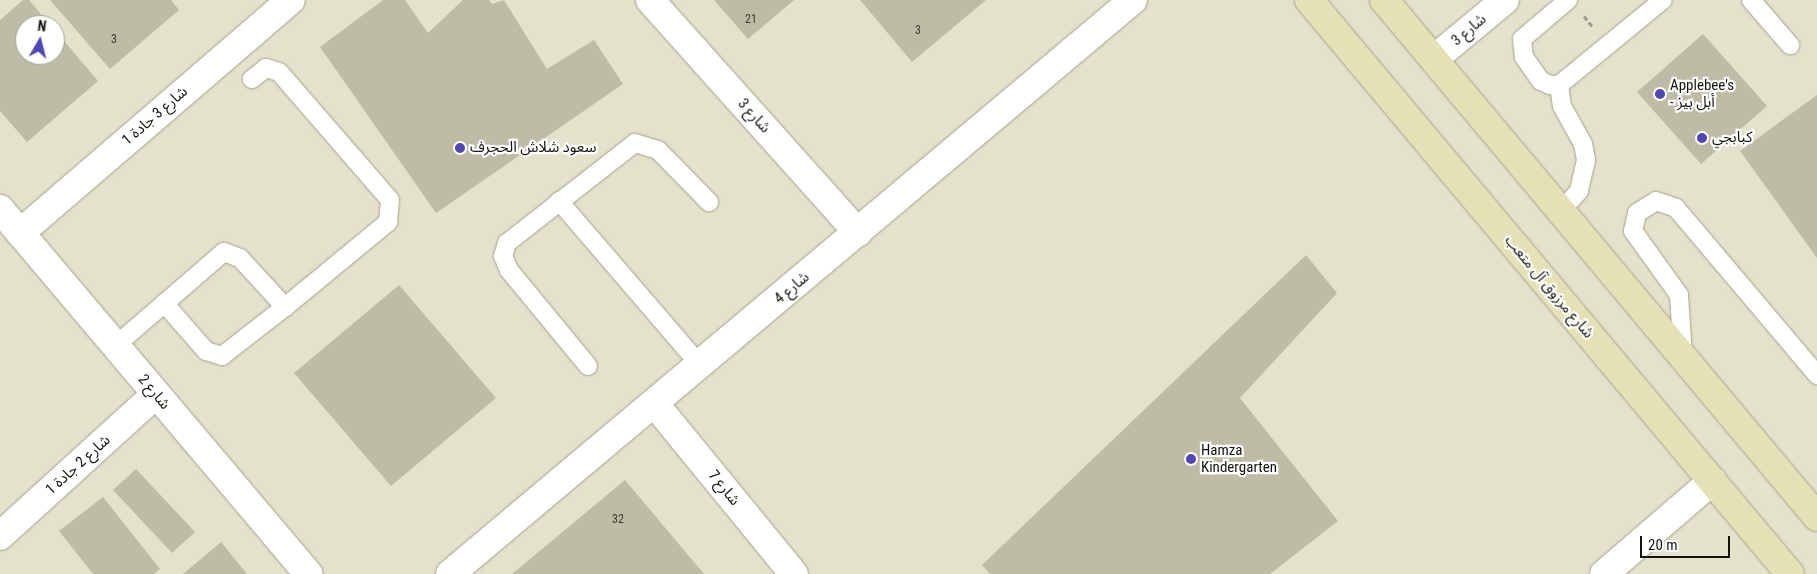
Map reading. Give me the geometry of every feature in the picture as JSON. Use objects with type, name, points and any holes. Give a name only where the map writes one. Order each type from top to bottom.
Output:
[{"type":"main road","name":"شارع مرزوق آل متعب","points":[[1309,0],[1790,574]]},
{"type":"main road","points":[[1384,0],[1817,517]]},
{"type":"street","name":"شارع 3 جادة 1","points":[[20,233],[291,0]]},
{"type":"street","name":"شارع 3","points":[[650,0],[858,233]]},
{"type":"street","name":"شارع 4","points":[[450,574],[1134,0]]},
{"type":"street","name":"شارع 3","points":[[1434,59],[1505,0]]},
{"type":"street","name":"شارع 2","points":[[0,209],[308,574]]},
{"type":"street","name":"شارع 2 جادة 1","points":[[0,536],[156,394]]},
{"type":"street","name":"شارع 7","points":[[654,403],[794,574]]},
{"type":"street","points":[[1604,574],[1712,481]]},
{"type":"lane","points":[[1559,85],[1664,0]]},
{"type":"lane","points":[[1751,0],[1790,45]]},
{"type":"lane","points":[[1559,85],[1541,81],[1521,48],[1528,32],[1572,4]]},
{"type":"lane","points":[[164,303],[206,351],[222,356],[388,222],[392,208],[279,72],[266,68],[252,79]]},
{"type":"lane","points":[[1559,85],[1562,106],[1583,144],[1586,160],[1579,191],[1561,211]]},
{"type":"lane","points":[[588,366],[509,270],[503,256],[507,243],[635,143],[658,150],[709,202]]},
{"type":"lane","points":[[559,201],[700,365]]},
{"type":"lane","points":[[1683,357],[1679,295],[1633,231],[1637,213],[1656,201],[1676,208],[1817,375]]},
{"type":"lane","points":[[115,346],[224,252],[240,258],[285,307]]},
{"type":"path","points":[[1572,4],[1608,45]]},
{"type":"building","points":[[23,0],[29,0],[42,15],[15,15],[15,65],[65,65],[65,42],[98,81],[27,142],[0,111],[0,20]]},
{"type":"building","points":[[50,0],[171,0],[179,10],[110,69]]},
{"type":"building","name":"سعود شلاش الحجرف","points":[[383,0],[405,0],[428,33],[463,0],[489,0],[492,4],[504,0],[547,69],[594,40],[623,84],[436,213],[320,47]]},
{"type":"building","points":[[714,0],[794,0],[748,39]]},
{"type":"building","points":[[860,0],[986,0],[912,62]]},
{"type":"building","points":[[1703,34],[1767,106],[1701,164],[1637,92]]},
{"type":"building","points":[[1817,95],[1817,258],[1740,151]]},
{"type":"building","name":"Hamza Kindergarten","points":[[1306,255],[1337,293],[1240,398],[1338,521],[1270,574],[990,574],[982,565]]},
{"type":"building","points":[[399,285],[496,398],[391,486],[294,373]]},
{"type":"building","points":[[136,469],[195,532],[172,553],[113,490]]},
{"type":"building","points":[[625,480],[704,574],[512,574]]},
{"type":"building","points":[[103,497],[160,569],[154,574],[93,574],[59,531]]},
{"type":"building","points":[[221,542],[247,574],[183,574]]},
{"type":"place","name":"Applebee's - أبل بيز","points":[[1660,94]]},
{"type":"place","name":"كبابجي","points":[[1702,138]]},
{"type":"place","name":"سعود شلاش الحجرف","points":[[460,148]]},
{"type":"place","name":"Hamza Kindergarten","points":[[1191,459]]}]
